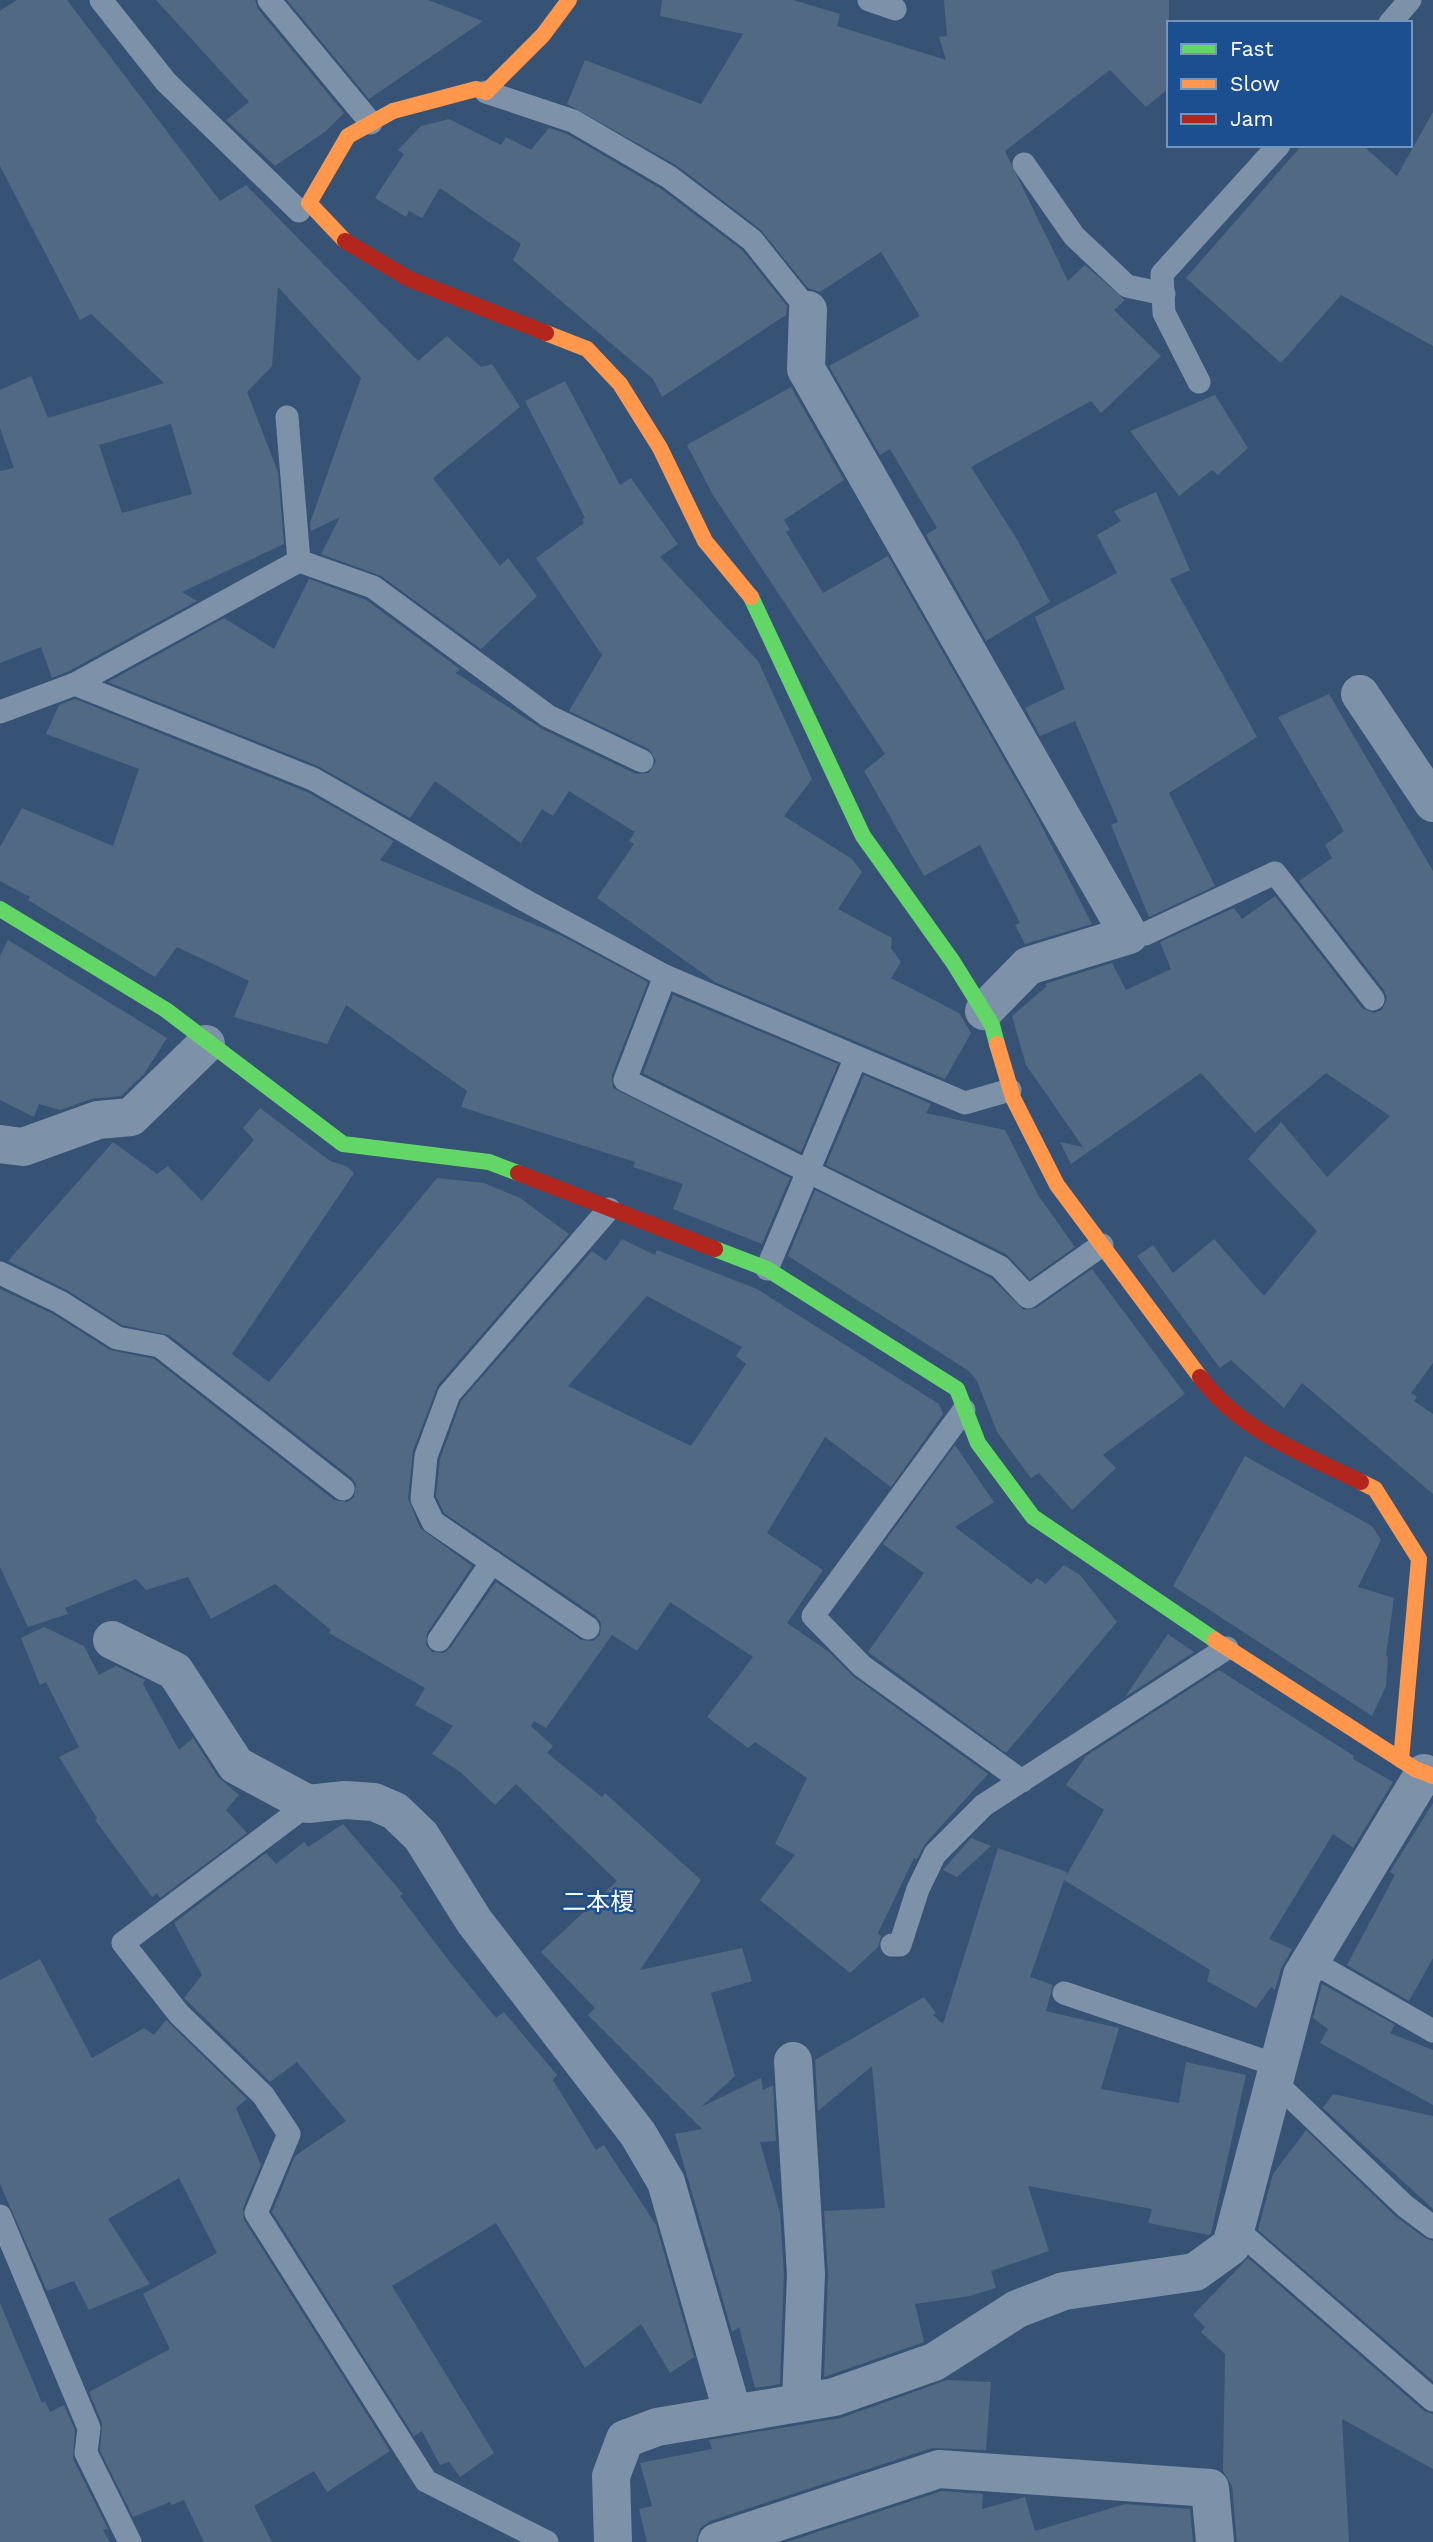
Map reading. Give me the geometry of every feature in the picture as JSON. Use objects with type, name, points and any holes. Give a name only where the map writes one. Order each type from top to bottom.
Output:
[{"type":"street","points":[[569,0],[543,35],[486,92],[476,89],[393,111],[348,136],[309,203],[338,237],[409,279],[587,349],[620,384],[660,448],[705,541],[754,600],[863,836],[953,962],[992,1025],[1010,1090],[1057,1185],[1217,1400],[1250,1427],[1375,1489],[1419,1559],[1420,1770],[1302,1975],[1274,2072],[1231,2246],[1195,2272],[1064,2291],[1017,2309],[934,2361],[834,2397],[657,2427],[625,2440],[611,2476],[613,2542]]},
{"type":"street","points":[[808,310],[806,369],[1129,935],[1028,966],[984,1011]]},
{"type":"street","points":[[1360,694],[1433,803]]},
{"type":"street","points":[[0,909],[166,1010],[206,1044],[343,1144],[489,1163],[767,1269],[957,1389],[978,1443],[1033,1517],[1227,1648],[1420,1770]]},
{"type":"street","points":[[0,1144],[23,1147],[98,1120],[131,1117],[206,1044]]},
{"type":"street","points":[[112,1640],[176,1671],[236,1765],[308,1804],[345,1800],[374,1802],[395,1811],[412,1828],[443,1869],[474,1921],[638,2134],[666,2182],[733,2414]]},
{"type":"street","points":[[793,2061],[806,2274],[801,2403]]},
{"type":"street","points":[[717,2542],[939,2469],[1213,2477],[1215,2542]]},
{"type":"lane","points":[[101,0],[166,82],[299,211]]},
{"type":"lane","points":[[269,0],[370,123]]},
{"type":"lane","points":[[869,0],[895,9]]},
{"type":"lane","points":[[1392,21],[1410,0]]},
{"type":"lane","points":[[486,92],[573,121],[668,177],[752,240],[808,310]]},
{"type":"lane","points":[[1199,382],[1164,313],[1162,274],[1277,147]]},
{"type":"lane","points":[[1024,164],[1074,236],[1128,286],[1164,294]]},
{"type":"lane","points":[[287,417],[299,561]]},
{"type":"lane","points":[[0,712],[75,684],[299,561],[373,587],[548,716],[642,761]]},
{"type":"lane","points":[[75,684],[313,779],[526,901],[666,976],[965,1103],[1010,1090]]},
{"type":"lane","points":[[1129,935],[1145,934],[1275,873],[1373,999]]},
{"type":"lane","points":[[666,976],[625,1080],[1000,1266],[1028,1297],[1102,1245]]},
{"type":"lane","points":[[767,1269],[856,1057]]},
{"type":"lane","points":[[589,1628],[432,1522],[422,1499],[426,1456],[449,1394],[609,1209]]},
{"type":"lane","points":[[0,1273],[60,1302],[117,1338],[160,1346],[343,1489]]},
{"type":"lane","points":[[964,1410],[813,1616],[862,1666],[1022,1781]]},
{"type":"lane","points":[[1419,1559],[1433,1538]]},
{"type":"lane","points":[[439,1640],[492,1562]]},
{"type":"lane","points":[[892,1945],[900,1945],[918,1889],[935,1854],[985,1805],[1227,1648]]},
{"type":"lane","points":[[308,1804],[123,1943],[179,2014],[263,2095],[289,2134],[257,2213],[426,2481],[547,2542]]},
{"type":"lane","points":[[1311,1961],[1433,2031]]},
{"type":"lane","points":[[1064,1993],[1274,2072],[1405,2206],[1433,2227]]},
{"type":"lane","points":[[0,2216],[89,2428],[86,2453],[130,2542]]},
{"type":"lane","points":[[1236,2229],[1433,2400]]},
{"type":"building","points":[[17,0],[67,0],[220,201],[246,185],[418,361],[447,336],[481,367],[492,364],[520,407],[433,478],[500,566],[508,558],[537,596],[481,649],[381,576],[321,554],[340,517],[311,531],[310,523],[361,378],[278,287],[272,366],[247,392],[278,472],[284,544],[182,592],[197,601],[69,671],[52,678],[41,647],[0,663],[0,471],[14,468],[0,428],[0,390],[31,376],[48,418],[164,383],[91,314],[80,320],[0,166],[0,11]],"holes":[[[171,424],[192,494],[122,513],[99,445]]]},
{"type":"building","points":[[156,0],[255,0],[258,9],[344,113],[326,131],[275,166],[226,120],[249,102]]},
{"type":"building","points":[[287,0],[428,0],[483,21],[369,99]]},
{"type":"building","points":[[662,0],[793,0],[840,14],[837,26],[946,60],[939,37],[947,36],[944,0],[1169,0],[1167,90],[1146,107],[1110,70],[1005,151],[1068,281],[1085,265],[1125,300],[1114,310],[1161,356],[1101,413],[1091,401],[971,467],[1018,541],[1050,602],[986,641],[926,535],[937,528],[890,449],[880,455],[829,366],[920,316],[881,252],[820,292],[808,288],[760,229],[676,165],[567,104],[585,60],[701,104],[743,34],[660,16]]},
{"type":"building","points":[[1433,112],[1433,346],[1341,295],[1281,363],[1186,278],[1300,147],[1364,147],[1397,176]]},
{"type":"building","points":[[449,119],[501,145],[506,137],[531,150],[549,128],[567,134],[661,189],[742,250],[787,306],[786,315],[662,397],[653,379],[513,260],[521,244],[440,188],[422,218],[409,211],[406,217],[375,198],[404,154],[398,150],[421,126]]},
{"type":"building","points":[[565,381],[620,485],[631,478],[678,544],[660,557],[758,661],[812,779],[784,816],[852,859],[862,872],[838,909],[892,938],[891,948],[901,962],[891,978],[959,1013],[971,1033],[945,1079],[715,982],[597,898],[634,844],[629,841],[635,832],[569,791],[553,816],[542,809],[521,843],[435,781],[410,818],[318,766],[108,682],[224,618],[274,649],[309,579],[366,600],[460,669],[456,673],[542,729],[636,774],[649,773],[656,761],[649,749],[569,711],[602,655],[536,558],[584,523],[582,520],[585,518],[525,401]]},
{"type":"building","points":[[791,387],[844,480],[784,520],[790,530],[786,532],[823,593],[888,556],[1037,817],[1092,924],[1025,944],[1015,925],[1020,923],[980,845],[924,876],[864,771],[885,754],[713,495],[687,445]]},
{"type":"building","points":[[1215,395],[1248,448],[1218,475],[1212,470],[1179,496],[1130,431]]},
{"type":"building","points":[[1156,492],[1190,570],[1170,579],[1257,737],[1169,793],[1215,886],[1149,917],[1111,825],[1118,822],[1075,721],[1040,736],[1025,708],[1065,689],[1035,617],[1117,573],[1097,535],[1121,521],[1114,511]]},
{"type":"building","points":[[1329,694],[1433,871],[1433,1363],[1411,1393],[1417,1397],[1414,1401],[1433,1414],[1433,1494],[1302,1383],[1284,1408],[1231,1360],[1220,1368],[1137,1256],[1153,1245],[1173,1273],[1214,1239],[1264,1296],[1317,1231],[1248,1159],[1281,1122],[1327,1177],[1390,1116],[1326,1073],[1255,1133],[1201,1073],[1071,1164],[1060,1142],[1083,1147],[1026,1065],[1012,1016],[1047,986],[1045,984],[1112,963],[1126,990],[1171,969],[1160,942],[1234,908],[1242,919],[1275,896],[1362,1008],[1374,1013],[1382,1010],[1387,998],[1384,990],[1299,881],[1332,858],[1325,845],[1344,831],[1278,717]]},
{"type":"building","points":[[75,699],[307,792],[394,841],[380,860],[562,936],[648,982],[612,1075],[613,1088],[790,1178],[762,1244],[673,1209],[683,1184],[633,1167],[635,1162],[461,1107],[467,1091],[346,1005],[327,1044],[234,1017],[249,981],[177,947],[155,977],[28,900],[30,897],[0,881],[0,847],[22,808],[113,846],[139,769],[46,734],[59,705]]},
{"type":"building","points":[[8,940],[167,1038],[144,1074],[121,1096],[91,1099],[60,1110],[39,1104],[34,1117],[0,1100],[0,956]]},
{"type":"building","points":[[673,995],[838,1064],[801,1152],[643,1073]]},
{"type":"building","points":[[864,1075],[931,1104],[926,1113],[1005,1130],[1038,1195],[1075,1247],[1030,1279],[1006,1254],[826,1165]]},
{"type":"building","points":[[260,1108],[330,1161],[346,1166],[354,1173],[232,1354],[269,1382],[437,1178],[484,1183],[520,1198],[569,1234],[438,1385],[413,1451],[408,1498],[420,1528],[472,1566],[427,1633],[426,1645],[432,1652],[444,1653],[450,1648],[496,1582],[581,1640],[593,1641],[600,1635],[601,1623],[596,1616],[444,1513],[436,1496],[440,1459],[461,1401],[592,1251],[606,1261],[622,1239],[655,1255],[657,1250],[757,1289],[939,1404],[943,1414],[891,1487],[825,1437],[767,1533],[823,1570],[787,1623],[829,1652],[854,1677],[988,1774],[925,1844],[917,1859],[914,1858],[878,1933],[881,1936],[878,1947],[850,1973],[760,1900],[795,1855],[775,1844],[807,1778],[755,1742],[748,1748],[707,1717],[753,1657],[670,1602],[637,1651],[612,1635],[546,1728],[534,1721],[531,1726],[553,1746],[547,1753],[602,1797],[605,1793],[701,1880],[640,1970],[742,1948],[752,1981],[711,1993],[735,2076],[701,2107],[761,2078],[763,2090],[773,2085],[776,2141],[760,2142],[780,2213],[784,2274],[780,2384],[755,2388],[739,2327],[732,2332],[675,2134],[702,2129],[588,2015],[595,2008],[541,1952],[617,1881],[516,1784],[495,1805],[459,1771],[432,1754],[453,1726],[415,1705],[425,1688],[329,1633],[331,1630],[275,1584],[211,1619],[188,1577],[146,1590],[136,1579],[65,1608],[68,1614],[28,1627],[0,1567],[0,1289],[53,1314],[110,1350],[154,1359],[334,1500],[348,1502],[354,1497],[356,1484],[352,1478],[169,1335],[122,1325],[67,1290],[8,1261],[113,1142],[157,1174],[168,1166],[202,1201],[254,1140],[243,1128]],"holes":[[[647,1296],[742,1347],[736,1356],[746,1364],[691,1446],[568,1386]]]},
{"type":"building","points":[[815,1190],[991,1278],[1024,1310],[1036,1308],[1092,1269],[1185,1394],[1103,1455],[1116,1468],[1072,1510],[1039,1473],[1031,1478],[997,1432],[977,1381],[969,1371],[788,1256]]},
{"type":"building","points":[[955,1445],[994,1502],[955,1527],[1031,1584],[1037,1578],[1046,1584],[1064,1565],[1080,1575],[1117,1622],[1006,1753],[868,1652],[924,1573],[883,1544]]},
{"type":"building","points":[[1245,1456],[1372,1526],[1381,1540],[1358,1587],[1394,1598],[1386,1655],[1386,1686],[1372,1716],[1173,1586]]},
{"type":"building","points":[[44,1627],[84,1646],[99,1675],[116,1666],[145,1680],[143,1684],[179,1750],[193,1738],[218,1777],[239,1795],[226,1810],[247,1833],[160,1898],[157,1893],[152,1897],[95,1820],[97,1818],[59,1757],[79,1747],[46,1682],[40,1685],[21,1638]]},
{"type":"building","points":[[1168,1634],[1194,1652],[1125,1697]]},
{"type":"building","points":[[1219,1670],[1354,1756],[1353,1759],[1393,1782],[1353,1848],[1333,1834],[1269,1939],[1292,1949],[1281,1969],[1275,1990],[1271,1987],[1256,2008],[1207,1981],[1210,1970],[1064,1880],[1030,1977],[1053,1985],[1046,2011],[1119,2028],[1101,2089],[1179,2103],[1186,2062],[1246,2075],[1211,2233],[1209,2235],[1148,2223],[1152,2209],[1028,2186],[1049,2251],[991,2271],[996,2288],[970,2296],[915,2304],[924,2342],[824,2377],[828,2275],[824,2211],[885,2208],[872,2066],[818,2111],[815,2060],[924,1997],[936,2013],[933,2015],[943,2024],[998,1848],[1067,1872],[1066,1876],[1104,1810],[1066,1785],[1086,1756]]},
{"type":"building","points":[[1433,1803],[1433,1958],[1409,2001],[1347,1965],[1395,1875],[1390,1872]]},
{"type":"building","points":[[343,1824],[403,1894],[400,1896],[496,2018],[504,2012],[557,2075],[553,2080],[596,2150],[604,2145],[656,2225],[694,2357],[670,2373],[641,2324],[585,2368],[496,2223],[392,2286],[494,2453],[460,2477],[449,2462],[440,2465],[422,2431],[414,2436],[272,2212],[295,2156],[346,2121],[297,2062],[270,2082],[184,1998],[202,1975],[174,1923],[266,1853],[276,1864],[304,1842],[308,1847]]},
{"type":"building","points":[[971,1838],[991,1846],[957,1877],[943,1870]]},
{"type":"building","points":[[40,1959],[92,2058],[144,2028],[154,2035],[166,2020],[247,2099],[236,2108],[261,2165],[243,2208],[244,2220],[390,2451],[327,2492],[314,2471],[254,2506],[272,2542],[204,2542],[184,2500],[172,2505],[170,2502],[133,2517],[100,2451],[102,2423],[89,2392],[170,2349],[143,2294],[217,2253],[179,2178],[108,2219],[150,2284],[89,2310],[74,2281],[47,2291],[0,2184],[0,1980]]},
{"type":"building","points":[[1322,1984],[1395,2025],[1390,2033],[1433,2050],[1433,2105],[1320,2043],[1328,2029],[1313,2018]]},
{"type":"building","points":[[1333,2094],[1433,2116],[1433,2209],[1323,2108]]},
{"type":"building","points":[[1306,2130],[1395,2216],[1433,2241],[1433,2381],[1258,2230],[1273,2174]]},
{"type":"building","points":[[1248,2258],[1424,2411],[1433,2414],[1433,2469],[1342,2419],[1349,2542],[1237,2542],[1232,2486],[1223,2471],[1225,2354],[1201,2332],[1205,2327],[1193,2315]]},
{"type":"building","points":[[0,2303],[42,2403],[45,2401],[50,2412],[64,2405],[75,2430],[73,2459],[108,2529],[103,2530],[110,2542],[0,2542]]},
{"type":"building","points":[[947,2380],[991,2382],[986,2450],[932,2448],[710,2521],[700,2528],[696,2542],[647,2542],[639,2509],[652,2506],[640,2463],[712,2449],[709,2440],[841,2418]]},
{"type":"building","points":[[942,2491],[983,2494],[982,2509],[1025,2497],[1035,2531],[1125,2504],[1190,2509],[1193,2542],[787,2542]]},
{"type":"traffic: fast","points":[[751,597],[863,836],[953,962],[992,1025],[997,1044]]},
{"type":"traffic: fast","points":[[0,909],[166,1010],[343,1144],[489,1162],[518,1173]]},
{"type":"traffic: fast","points":[[715,1249],[767,1269],[957,1389],[978,1443],[1033,1517],[1215,1640]]},
{"type":"traffic: slow","points":[[345,241],[309,203],[348,136],[393,111],[476,89],[486,92],[543,35],[569,0]]},
{"type":"traffic: slow","points":[[546,333],[587,349],[620,384],[660,448],[705,541],[751,597]]},
{"type":"traffic: slow","points":[[997,1044],[1013,1098],[1057,1185],[1200,1377]]},
{"type":"traffic: slow","points":[[1361,1482],[1375,1489],[1419,1559],[1401,1760]]},
{"type":"traffic: slow","points":[[1215,1640],[1415,1769],[1433,1776]]},
{"type":"traffic: jam","points":[[345,241],[409,279],[546,333]]},
{"type":"traffic: jam","points":[[518,1173],[715,1249]]},
{"type":"traffic: jam","points":[[1200,1377],[1216,1396],[1253,1426],[1273,1439],[1361,1482]]},
{"type":"district","name":"二本榎","points":[[598,1902]]}]
